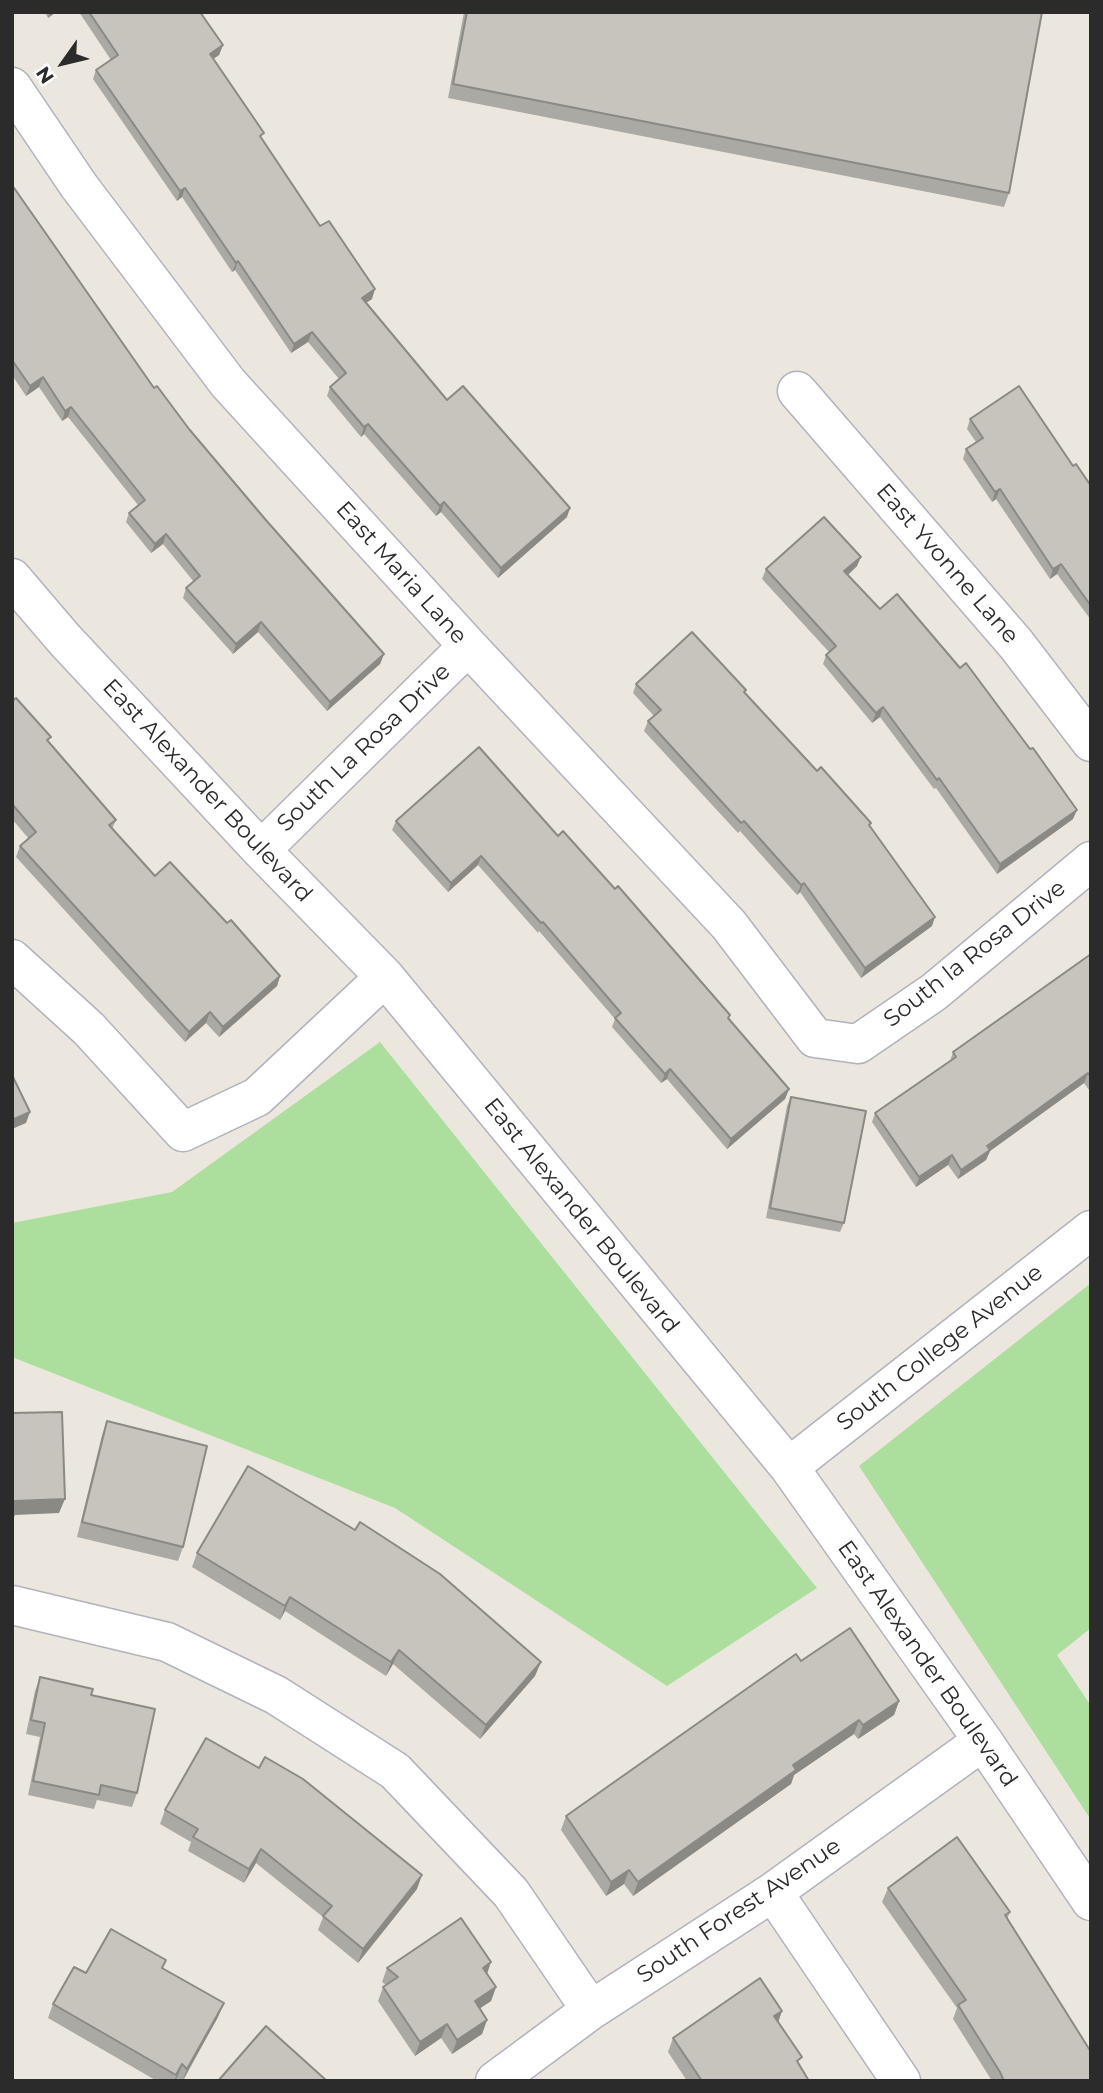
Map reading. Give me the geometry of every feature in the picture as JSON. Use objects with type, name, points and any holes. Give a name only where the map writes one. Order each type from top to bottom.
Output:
[{"type":"street","name":"East Maria Lane","points":[[12,87],[79,186],[228,383],[468,646],[729,925],[815,1038]]},
{"type":"street","name":"East Yvonne Lane","points":[[797,391],[1016,643],[1091,742]]},
{"type":"street","name":"East Alexander Boulevard","points":[[12,578],[65,640],[384,977],[789,1467],[983,1741],[1091,1901]]},
{"type":"street","name":"South La Rosa Drive","points":[[261,850],[468,646]]},
{"type":"street","name":"South la Rosa Drive","points":[[815,1038],[858,1044],[934,992],[1091,861]]},
{"type":"street","points":[[12,959],[89,1029],[183,1132],[257,1097],[384,977]]},
{"type":"street","name":"South College Avenue","points":[[789,1467],[1091,1230]]},
{"type":"street","points":[[12,1605],[167,1642],[276,1695],[395,1771],[511,1893],[591,2010]]},
{"type":"street","name":"South Forest Avenue","points":[[495,2081],[591,2010],[773,1892],[983,1741]]},
{"type":"street","points":[[773,1892],[901,2081]]},
{"type":"green space","points":[[380,1042],[817,1588],[667,1686],[395,1508],[12,1357],[12,1223],[172,1192]]},
{"type":"green space","points":[[1091,1283],[1091,1628],[1057,1655],[1091,1706],[1091,1820],[859,1466]]},
{"type":"building","points":[[89,12],[200,12],[223,45],[210,54],[264,133],[260,136],[320,226],[329,221],[375,289],[362,298],[447,400],[463,386],[570,508],[501,568],[444,502],[440,506],[368,424],[364,427],[330,387],[346,373],[312,332],[294,344],[185,188],[180,191],[96,70],[118,55]]},
{"type":"building","points":[[467,12],[1042,12],[1009,193],[453,84]]},
{"type":"building","points":[[12,185],[154,388],[157,386],[189,429],[265,519],[384,654],[330,702],[261,622],[236,644],[186,588],[200,576],[166,534],[155,544],[129,513],[145,500],[71,407],[65,411],[43,377],[30,386],[12,360]]},
{"type":"building","points":[[1019,386],[1073,466],[1076,464],[1091,486],[1091,606],[1061,564],[1053,569],[1000,489],[995,492],[966,449],[983,438],[970,419]]},
{"type":"building","points":[[824,517],[861,557],[844,571],[880,609],[897,594],[960,668],[966,663],[1030,749],[1033,748],[1077,810],[1000,864],[939,778],[937,780],[883,707],[876,713],[826,655],[836,646],[766,569]]},
{"type":"building","points":[[692,632],[817,771],[821,767],[871,823],[869,825],[935,917],[865,968],[804,883],[801,885],[744,821],[741,823],[648,721],[661,710],[636,684]]},
{"type":"building","points":[[16,698],[51,737],[47,740],[116,820],[109,825],[155,876],[170,862],[227,923],[231,920],[280,976],[223,1027],[210,1012],[189,1032],[20,846],[36,832],[12,804],[12,701]]},
{"type":"building","points":[[479,747],[558,836],[563,831],[615,889],[618,886],[730,1015],[728,1018],[789,1089],[731,1139],[670,1069],[665,1074],[615,1018],[621,1013],[543,922],[541,923],[481,856],[451,883],[396,821]]},
{"type":"building","points":[[1091,954],[1091,1077],[1088,1073],[987,1146],[990,1150],[961,1170],[952,1155],[919,1177],[875,1113],[956,1057],[953,1052]]},
{"type":"building","points":[[12,1075],[30,1112],[12,1120]]},
{"type":"building","points":[[791,1097],[866,1111],[844,1223],[770,1208]]},
{"type":"building","points":[[62,1412],[65,1499],[15,1501],[15,1513],[12,1513],[12,1413]]},
{"type":"building","points":[[107,1421],[207,1446],[183,1547],[82,1522]]},
{"type":"building","points":[[248,1466],[355,1530],[360,1522],[440,1574],[541,1662],[486,1725],[399,1650],[391,1662],[290,1597],[285,1606],[197,1553]]},
{"type":"building","points":[[850,1628],[899,1701],[863,1725],[859,1720],[793,1765],[796,1770],[638,1882],[629,1870],[611,1882],[566,1816],[796,1654],[801,1661]]},
{"type":"building","points":[[40,1677],[93,1689],[91,1695],[155,1709],[137,1793],[101,1785],[99,1795],[33,1781],[45,1723],[31,1720]]},
{"type":"building","points":[[206,1738],[259,1768],[265,1757],[303,1779],[422,1875],[363,1949],[323,1916],[332,1906],[261,1849],[249,1869],[193,1837],[198,1829],[165,1810]]},
{"type":"building","points":[[957,1837],[1010,1912],[1005,1915],[1091,2052],[1091,2081],[1004,2081],[958,2005],[966,2000],[888,1888]]},
{"type":"building","points":[[461,1918],[491,1962],[483,1968],[496,1987],[475,2001],[487,2020],[457,2040],[447,2024],[420,2042],[383,1987],[398,1977],[387,1968]]},
{"type":"building","points":[[111,1929],[166,1960],[162,1968],[224,2003],[187,2069],[182,2064],[176,2075],[53,2004],[74,1967],[86,1973]]},
{"type":"building","points":[[760,1978],[782,2011],[774,2016],[802,2057],[797,2061],[809,2081],[702,2081],[673,2038]]},
{"type":"building","points":[[266,2026],[327,2081],[218,2081]]}]
